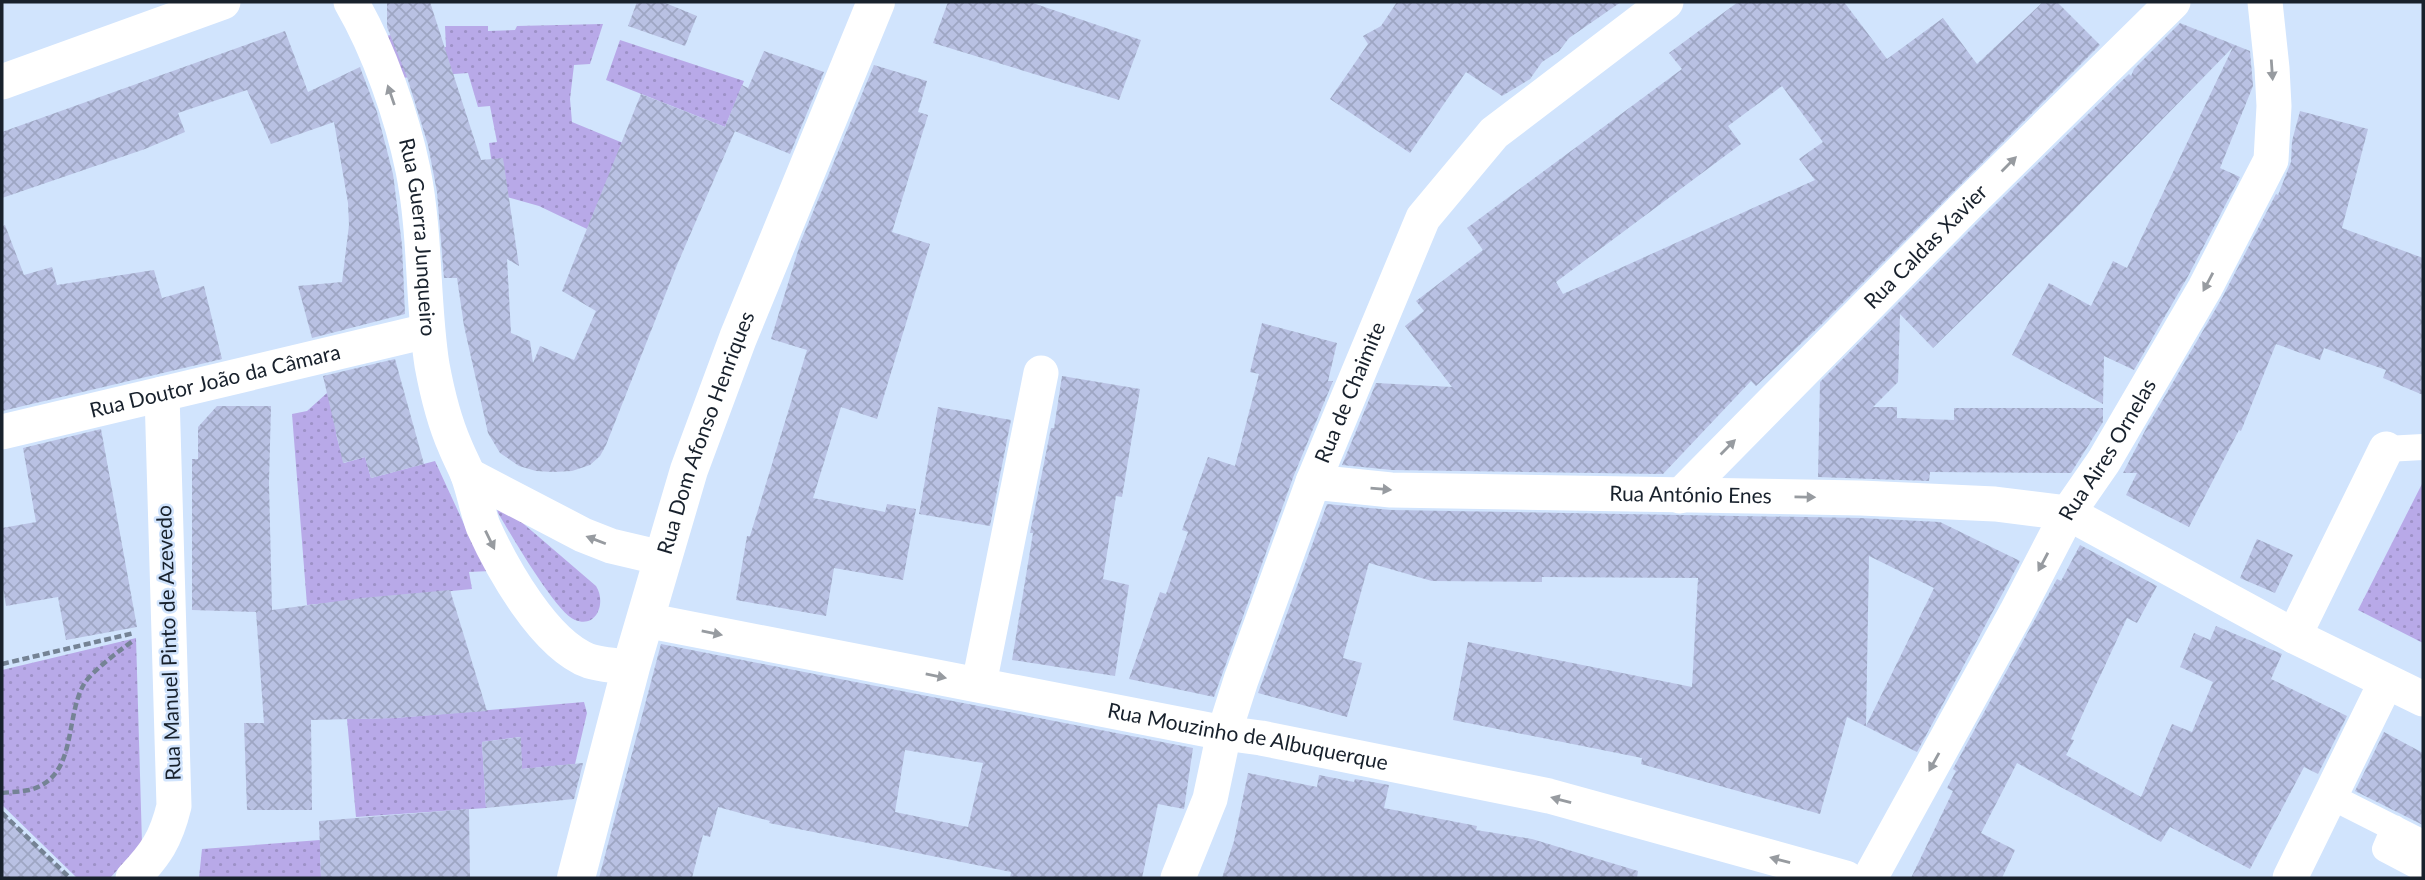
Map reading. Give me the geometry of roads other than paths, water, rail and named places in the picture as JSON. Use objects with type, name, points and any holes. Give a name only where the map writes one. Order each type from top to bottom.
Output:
[{"type":"main road","name":"Rua Dom Afonso Henriques","points":[[576,878],[631,667],[689,470],[738,338],[876,2]]},
{"type":"street","points":[[2,82],[223,2]]},
{"type":"street","name":"Rua Guerra Junqueiro","points":[[352,2],[368,31],[413,170],[424,251],[427,331],[441,405],[453,444],[468,475],[483,525],[529,605],[553,635],[569,650],[589,660],[631,667]]},
{"type":"street","name":"Rua de Chaimite","points":[[1178,878],[1210,799],[1224,733],[1241,680],[1313,482],[1423,218],[1494,133],[1666,2]]},
{"type":"street","name":"Rua Caldas Xavier","points":[[1680,496],[1968,204],[2174,2]]},
{"type":"street","name":"Rua Aires Ornelas","points":[[1870,878],[2068,513],[2104,461],[2205,288],[2271,160],[2273,68],[2265,2]]},
{"type":"street","name":"Rua Doutor João da Câmara","points":[[2,432],[427,331]]},
{"type":"street","points":[[979,684],[1041,373]]},
{"type":"street","name":"Rua Manuel Pinto de Azevedo","points":[[133,878],[158,851],[168,830],[174,806],[157,631],[162,394]]},
{"type":"street","points":[[2294,636],[2386,449],[2423,447]]},
{"type":"street","points":[[468,475],[583,535],[611,546],[662,558]]},
{"type":"street","name":"Rua António Enes","points":[[1313,482],[1391,490],[1901,499],[1995,504],[2068,513]]},
{"type":"street","points":[[2068,513],[2294,636],[2423,699]]},
{"type":"street","name":"Rua Mouzinho de Albuquerque","points":[[645,620],[1549,796],[1846,878]]},
{"type":"street","points":[[2290,878],[2386,682]]},
{"type":"street","points":[[2330,796],[2423,843]]},
{"type":"street","points":[[2394,828],[2385,849],[2423,869]]}]
